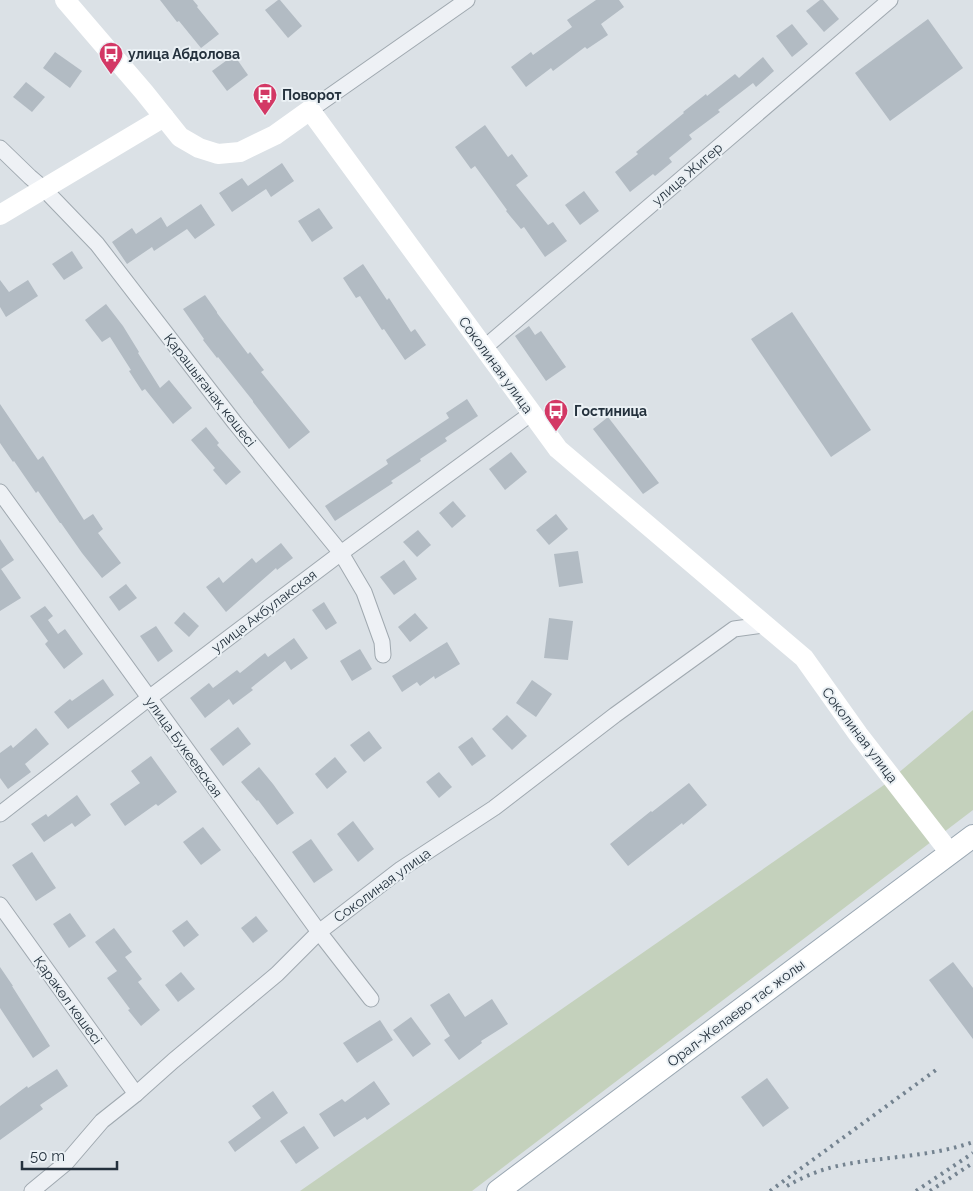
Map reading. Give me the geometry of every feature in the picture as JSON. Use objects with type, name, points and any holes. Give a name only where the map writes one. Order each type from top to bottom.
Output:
[{"type":"main road","name":"Орал-Желаево тас жолы","points":[[498,1191],[973,836]]},
{"type":"street","points":[[65,0],[180,137],[199,148],[218,154],[240,152],[275,135],[467,0]]},
{"type":"street","name":"улица Жигер","points":[[484,348],[890,0]]},
{"type":"street","name":"Соколиная улица","points":[[310,110],[558,449],[804,658],[858,734],[950,853]]},
{"type":"street","points":[[0,215],[164,117]]},
{"type":"street","name":"Қарашығанақ көшесі","points":[[0,148],[44,189],[97,244],[235,423],[341,553],[364,592],[382,642],[383,655]]},
{"type":"street","name":"улица Акбулакская","points":[[0,814],[149,698],[341,553],[532,413]]},
{"type":"street","name":"улица Букеевская","points":[[0,492],[319,932],[371,999]]},
{"type":"street","name":"Соколиная улица","points":[[32,1191],[66,1163],[102,1121],[277,974],[319,932],[401,869],[494,808],[615,715],[734,629],[764,625]]},
{"type":"street","name":"Қаракөл көшесі","points":[[0,905],[136,1094]]},
{"type":"green space","points":[[973,710],[973,810],[472,1191],[300,1191],[884,785]]},
{"type":"building","points":[[160,0],[193,0],[219,34],[201,48]]},
{"type":"building","points":[[278,0],[302,26],[288,38],[265,10]]},
{"type":"building","points":[[596,0],[619,0],[624,7],[601,24],[608,35],[587,49],[585,47],[553,71],[551,68],[526,87],[511,67],[531,52],[533,55],[572,27],[567,20]]},
{"type":"building","points":[[820,0],[823,0],[839,19],[824,32],[806,11]]},
{"type":"building","points":[[928,19],[963,68],[890,121],[855,73]]},
{"type":"building","points":[[792,24],[808,44],[792,57],[776,36]]},
{"type":"building","points":[[55,52],[82,71],[70,88],[43,68]]},
{"type":"building","points":[[234,55],[248,75],[227,91],[212,71]]},
{"type":"building","points":[[763,57],[774,71],[756,87],[753,83],[718,110],[720,112],[689,135],[692,139],[669,158],[672,162],[655,176],[653,174],[630,192],[615,172],[638,154],[636,152],[706,94],[707,96],[735,74],[739,78]]},
{"type":"building","points":[[26,82],[45,97],[32,112],[13,97]]},
{"type":"building","points":[[485,125],[508,157],[512,154],[528,176],[516,185],[548,225],[553,222],[567,241],[545,257],[524,227],[521,229],[506,211],[475,166],[471,169],[455,147]]},
{"type":"building","points":[[282,163],[294,181],[271,197],[266,189],[232,212],[219,193],[242,178],[248,186]]},
{"type":"building","points":[[584,191],[599,211],[580,225],[565,205]]},
{"type":"building","points":[[201,204],[215,225],[195,239],[187,229],[154,251],[152,247],[127,264],[112,242],[132,228],[136,234],[161,217],[167,227]]},
{"type":"building","points":[[319,208],[333,228],[312,242],[298,221]]},
{"type":"building","points":[[72,251],[83,268],[64,280],[52,264]]},
{"type":"building","points":[[363,264],[387,300],[389,298],[411,332],[415,329],[426,345],[405,360],[384,329],[382,330],[360,296],[356,298],[343,278]]},
{"type":"building","points":[[0,280],[9,292],[28,280],[38,296],[6,317],[0,307]]},
{"type":"building","points":[[205,295],[248,354],[250,352],[264,370],[261,372],[310,432],[289,449],[203,340],[183,309]]},
{"type":"building","points":[[106,304],[123,326],[160,388],[169,380],[192,408],[173,424],[145,389],[142,391],[110,337],[102,342],[85,320]]},
{"type":"building","points":[[792,312],[871,430],[831,457],[751,339]]},
{"type":"building","points":[[529,326],[535,335],[541,331],[566,367],[546,381],[515,336]]},
{"type":"building","points":[[467,399],[478,416],[445,438],[447,441],[391,481],[393,483],[335,521],[325,506],[388,464],[386,460],[449,418],[446,413]]},
{"type":"building","points":[[0,404],[38,460],[43,456],[84,520],[93,514],[103,529],[98,533],[121,563],[102,578],[0,443]]},
{"type":"building","points":[[608,417],[659,483],[643,494],[593,429]]},
{"type":"building","points":[[206,427],[219,443],[217,445],[241,472],[226,485],[213,470],[215,468],[191,440]]},
{"type":"building","points":[[511,452],[527,472],[505,490],[489,469]]},
{"type":"building","points":[[453,501],[466,516],[452,528],[439,513]]},
{"type":"building","points":[[556,514],[568,529],[549,545],[536,530]]},
{"type":"building","points":[[418,530],[431,545],[417,557],[403,542]]},
{"type":"building","points":[[0,539],[14,560],[1,569],[21,598],[0,611]]},
{"type":"building","points":[[281,543],[293,558],[277,570],[276,568],[226,612],[206,587],[219,577],[223,583],[252,558],[256,563]]},
{"type":"building","points":[[578,551],[583,583],[559,587],[554,554]]},
{"type":"building","points":[[404,560],[417,579],[394,595],[380,577]]},
{"type":"building","points":[[126,584],[137,598],[119,611],[109,597]]},
{"type":"building","points":[[324,602],[337,623],[326,630],[312,610]]},
{"type":"building","points":[[45,606],[53,616],[48,620],[58,634],[65,629],[83,654],[64,669],[45,644],[48,641],[30,616]]},
{"type":"building","points":[[184,612],[199,626],[189,637],[174,623]]},
{"type":"building","points":[[415,613],[428,628],[410,642],[398,627]]},
{"type":"building","points":[[549,618],[573,621],[568,660],[544,658]]},
{"type":"building","points":[[156,626],[173,651],[158,662],[140,636]]},
{"type":"building","points":[[294,638],[308,658],[291,670],[285,661],[233,705],[229,699],[205,718],[190,698],[209,683],[213,688],[237,670],[240,673],[265,653],[268,657]]},
{"type":"building","points":[[447,642],[460,664],[435,679],[434,676],[420,686],[417,682],[402,692],[392,676]]},
{"type":"building","points":[[360,649],[372,669],[352,681],[340,661]]},
{"type":"building","points":[[103,679],[114,695],[68,729],[54,712],[70,699],[72,701]]},
{"type":"building","points":[[532,680],[552,694],[536,717],[516,703]]},
{"type":"building","points":[[507,715],[527,736],[512,750],[492,729]]},
{"type":"building","points":[[238,727],[251,744],[223,766],[210,749]]},
{"type":"building","points":[[36,728],[49,744],[25,764],[31,772],[8,789],[0,778],[0,753],[11,745],[13,748]]},
{"type":"building","points":[[369,731],[382,748],[364,762],[350,745]]},
{"type":"building","points":[[472,737],[486,756],[472,766],[458,747]]},
{"type":"building","points":[[151,756],[177,792],[125,826],[110,804],[140,783],[131,771]]},
{"type":"building","points":[[335,757],[347,772],[327,789],[315,774]]},
{"type":"building","points":[[259,767],[294,813],[277,825],[241,782]]},
{"type":"building","points":[[439,772],[452,787],[439,798],[426,782]]},
{"type":"building","points":[[689,783],[707,805],[628,866],[610,844]]},
{"type":"building","points":[[77,795],[91,815],[75,827],[72,823],[44,842],[31,824],[46,814],[48,817]]},
{"type":"building","points":[[353,821],[374,849],[358,862],[337,834]]},
{"type":"building","points":[[203,827],[221,850],[201,865],[183,842]]},
{"type":"building","points":[[311,839],[333,870],[314,883],[292,852]]},
{"type":"building","points":[[32,852],[56,888],[36,901],[12,865]]},
{"type":"building","points":[[70,913],[86,936],[69,948],[53,924]]},
{"type":"building","points":[[256,916],[268,931],[253,943],[241,928]]},
{"type":"building","points":[[187,920],[199,935],[184,947],[172,931]]},
{"type":"building","points":[[114,928],[132,952],[125,957],[142,979],[138,982],[160,1010],[141,1026],[107,978],[117,971],[95,942]]},
{"type":"building","points":[[953,962],[973,988],[973,1039],[929,980]]},
{"type":"building","points":[[0,967],[50,1046],[33,1058],[0,1008]]},
{"type":"building","points":[[181,972],[195,989],[178,1002],[165,985]]},
{"type":"building","points":[[449,993],[465,1017],[492,999],[508,1024],[481,1041],[482,1043],[459,1060],[444,1040],[450,1036],[430,1005]]},
{"type":"building","points":[[411,1017],[431,1044],[413,1057],[393,1030]]},
{"type":"building","points":[[380,1020],[393,1040],[357,1063],[343,1043]]},
{"type":"building","points":[[57,1069],[68,1086],[40,1105],[43,1109],[0,1140],[0,1106],[27,1086],[28,1088]]},
{"type":"building","points":[[767,1078],[789,1108],[763,1127],[741,1097]]},
{"type":"building","points":[[374,1081],[390,1104],[367,1120],[365,1117],[334,1137],[319,1114],[342,1099],[345,1102]]},
{"type":"building","points":[[273,1091],[288,1113],[235,1152],[228,1142],[261,1118],[252,1106]]},
{"type":"building","points":[[304,1126],[319,1148],[296,1164],[280,1141]]},
{"type":"railway","points":[[770,1191],[936,1070]]},
{"type":"railway","points":[[787,1186],[809,1175],[833,1167],[939,1151],[973,1142]]},
{"type":"railway","points":[[916,1191],[973,1153]]},
{"type":"railway","points":[[930,1191],[973,1163]]},
{"type":"place","name":"улица Абдолова","points":[[111,75]]},
{"type":"place","name":"Поворот","points":[[265,116]]},
{"type":"place","name":"Гостиница","points":[[556,432]]}]
